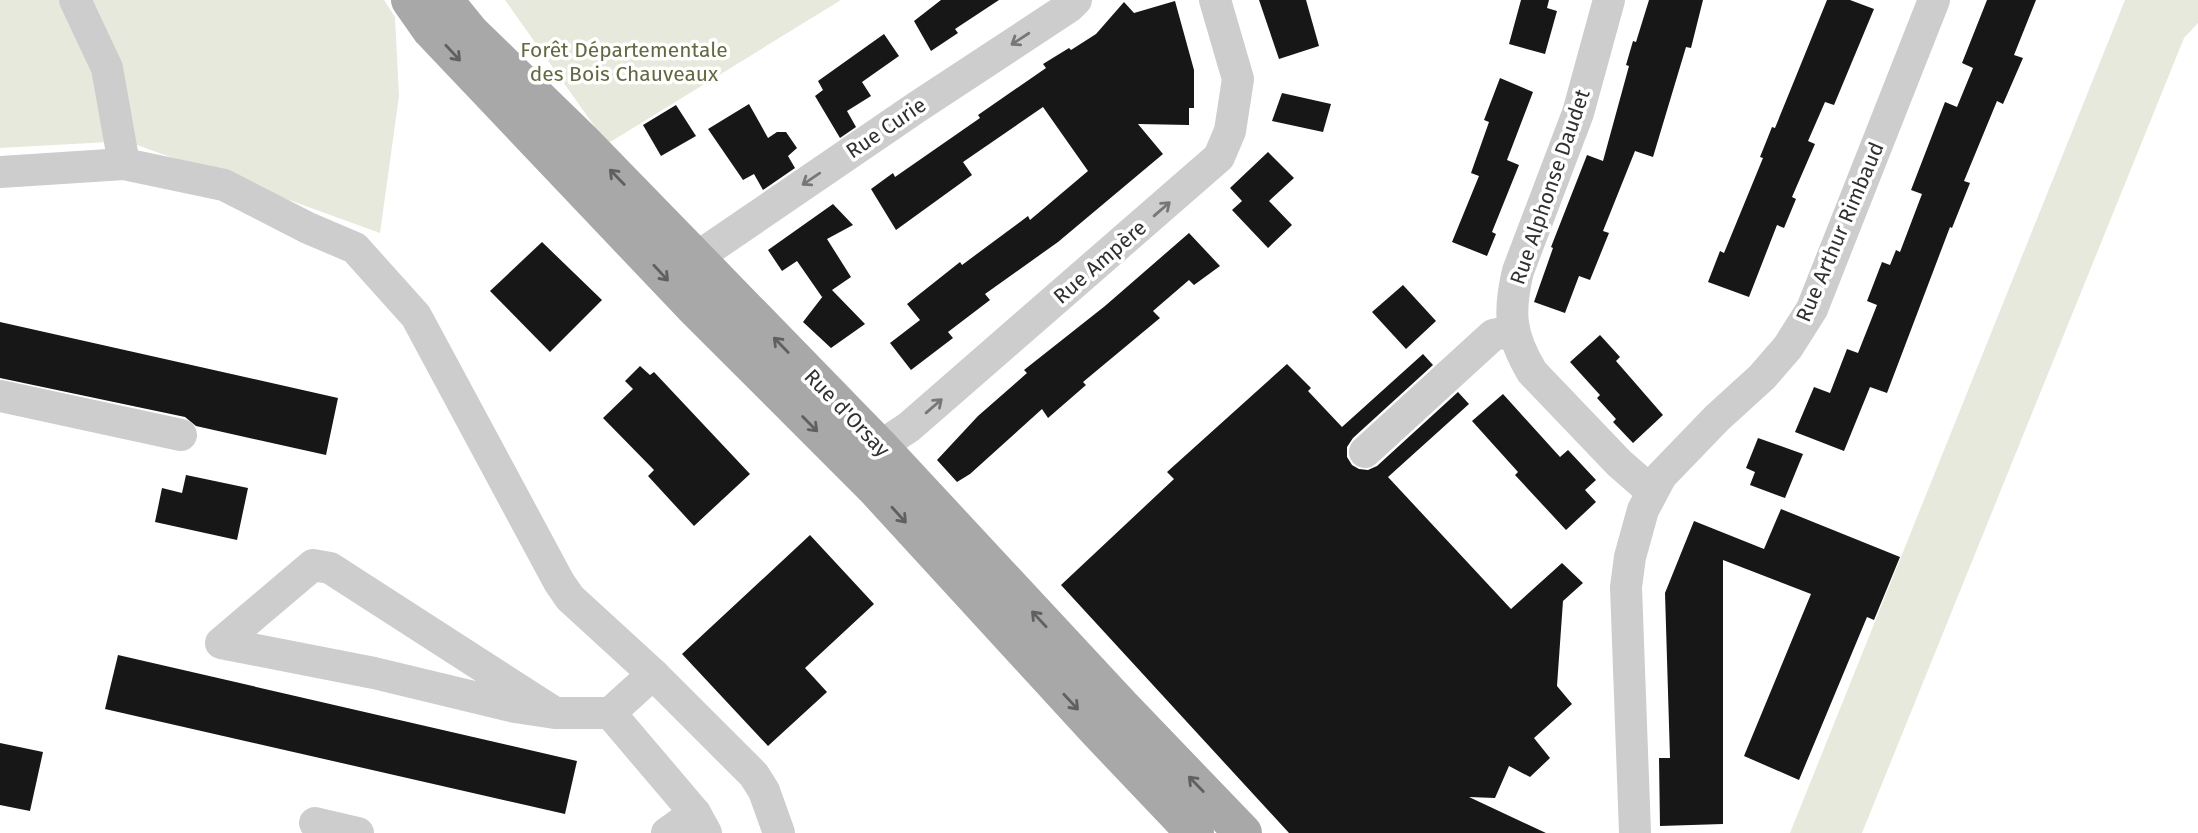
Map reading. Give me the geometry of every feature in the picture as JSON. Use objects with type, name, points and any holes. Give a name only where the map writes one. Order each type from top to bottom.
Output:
[{"type":"main road","name":"Rue d'Orsay","points":[[410,0],[431,30],[693,306],[866,456],[1111,696],[1244,833]]},
{"type":"main road","name":"Rue d'Orsay","points":[[444,0],[470,32],[580,139],[696,258],[1195,833]]},
{"type":"street","points":[[75,0],[107,68],[124,164]]},
{"type":"street","name":"Rue Curie","points":[[696,258],[1076,0]]},
{"type":"street","name":"Rue Ampère","points":[[866,456],[909,427],[1219,157],[1230,131],[1238,79],[1215,0]]},
{"type":"street","name":"Rue Alphonse Daudet","points":[[1609,0],[1578,113],[1518,271],[1513,290],[1513,331],[1532,372],[1619,463],[1651,491]]},
{"type":"street","name":"Rue Arthur Rimbaud","points":[[1635,833],[1626,587],[1633,545],[1643,510],[1661,476],[1717,418],[1762,377],[1788,348],[1812,309],[1934,0]]},
{"type":"street","points":[[0,172],[124,164],[224,185],[308,228],[355,248],[416,316],[570,598],[653,674],[754,775],[764,791],[779,833]]},
{"type":"street","points":[[693,306],[696,258]]},
{"type":"street","points":[[1365,453],[1493,335],[1513,331]]},
{"type":"street","points":[[0,396],[181,435]]},
{"type":"street","points":[[555,713],[330,568],[313,565],[221,643],[374,673],[515,707],[555,713],[610,713],[653,674]]},
{"type":"street","points":[[610,713],[701,823],[667,833]]},
{"type":"street","points":[[315,823],[358,833]]},
{"type":"green space","points":[[0,0],[384,0],[395,17],[399,96],[380,233],[126,141],[0,148]]},
{"type":"green space","name":"Forêt Départementale des Bois Chauveaux","points":[[505,0],[841,0],[607,144]]},
{"type":"green space","points":[[2125,0],[2198,0],[2198,23],[2184,38],[1862,833],[1790,833]]},
{"type":"building","points":[[941,0],[999,0],[955,29],[958,33],[931,51],[914,21]]},
{"type":"building","points":[[1259,0],[1306,0],[1319,46],[1279,59]]},
{"type":"building","points":[[1521,0],[1549,0],[1547,8],[1557,11],[1545,54],[1509,44]]},
{"type":"building","points":[[1649,0],[1703,0],[1691,48],[1686,47],[1653,157],[1635,151],[1603,231],[1609,233],[1590,280],[1579,276],[1565,313],[1534,302],[1553,248],[1551,247],[1587,155],[1603,161],[1629,66],[1626,65]]},
{"type":"building","points":[[1827,0],[1850,0],[1874,9],[1834,105],[1825,102],[1808,141],[1815,144],[1792,197],[1796,199],[1784,228],[1777,225],[1749,297],[1708,282],[1720,251],[1724,253],[1763,158],[1760,157],[1772,127],[1775,128]]},
{"type":"building","points":[[1987,0],[2036,0],[2014,55],[2023,58],[2003,104],[1997,101],[1964,181],[1970,183],[1952,228],[1950,227],[1887,393],[1870,387],[1844,451],[1795,432],[1814,387],[1830,393],[1847,349],[1858,353],[1877,305],[1867,301],[1882,262],[1890,265],[1896,250],[1900,252],[1922,194],[1911,190],[1945,102],[1957,107],[1973,68],[1962,63]]},
{"type":"building","points":[[1175,1],[1194,70],[1194,108],[1189,108],[1189,125],[1138,124],[1163,154],[1058,242],[985,294],[990,300],[948,332],[953,338],[911,370],[890,343],[920,320],[907,304],[960,262],[962,265],[1028,216],[1030,220],[1088,171],[1043,107],[963,162],[972,175],[896,230],[871,189],[893,173],[895,177],[980,118],[978,115],[1046,68],[1043,64],[1096,34],[1124,2],[1134,13]]},
{"type":"building","points":[[884,34],[899,56],[862,82],[871,96],[847,111],[856,127],[840,138],[815,96],[823,90],[818,81]]},
{"type":"building","points":[[1500,78],[1533,92],[1507,160],[1519,165],[1492,232],[1496,234],[1487,256],[1452,242],[1479,176],[1471,173],[1489,122],[1484,120]]},
{"type":"building","points":[[1282,93],[1331,104],[1323,132],[1272,121]]},
{"type":"building","points":[[749,104],[768,138],[777,132],[786,132],[797,148],[788,156],[795,168],[763,190],[754,174],[743,180],[708,129]]},
{"type":"building","points":[[676,105],[696,136],[661,156],[643,125]]},
{"type":"building","points":[[1268,152],[1294,178],[1269,201],[1292,225],[1268,248],[1232,210],[1242,201],[1230,188]]},
{"type":"building","points":[[833,204],[853,225],[827,239],[851,277],[832,290],[865,324],[831,348],[803,322],[823,296],[797,261],[782,271],[768,250]]},
{"type":"building","points":[[1189,233],[1220,266],[1194,285],[1189,280],[1153,311],[1160,318],[1083,382],[1086,385],[1048,418],[1042,409],[970,474],[957,482],[937,460],[978,416],[1027,373],[1024,370],[1105,306]]},
{"type":"building","points":[[542,242],[602,300],[550,352],[490,291]]},
{"type":"building","points":[[1403,285],[1436,321],[1406,349],[1372,312]]},
{"type":"building","points":[[0,322],[338,398],[326,455],[196,426],[185,417],[0,378]]},
{"type":"building","points":[[1600,335],[1620,357],[1616,361],[1663,415],[1633,443],[1613,422],[1616,419],[1597,398],[1600,395],[1570,362]]},
{"type":"building","points":[[1423,354],[1433,365],[1353,438],[1347,447],[1347,457],[1352,465],[1359,469],[1368,470],[1377,466],[1458,392],[1469,404],[1388,477],[1511,609],[1562,563],[1583,583],[1563,601],[1557,686],[1572,704],[1534,738],[1550,758],[1530,777],[1509,766],[1495,798],[1469,797],[1546,833],[1289,833],[1061,585],[1174,479],[1167,472],[1287,364],[1311,388],[1308,391],[1342,427]]},
{"type":"building","points":[[640,366],[650,375],[654,372],[750,474],[694,526],[648,476],[654,470],[603,418],[633,389],[625,381]]},
{"type":"building","points":[[1503,394],[1560,457],[1568,450],[1596,480],[1585,490],[1596,502],[1566,530],[1515,475],[1518,472],[1472,421]]},
{"type":"building","points":[[1758,438],[1803,454],[1785,498],[1750,485],[1755,472],[1746,468]]},
{"type":"building","points":[[186,475],[248,488],[237,540],[155,522],[162,488],[182,493]]},
{"type":"building","points":[[1781,509],[1900,557],[1874,620],[1867,617],[1799,780],[1744,756],[1811,594],[1723,560],[1723,824],[1660,826],[1659,758],[1670,758],[1665,593],[1694,521],[1764,549]]},
{"type":"building","points":[[810,535],[874,604],[805,668],[827,692],[768,746],[682,654]]},
{"type":"building","points":[[118,655],[577,761],[565,814],[105,709]]},
{"type":"building","points":[[0,743],[43,752],[30,811],[0,805]]}]
